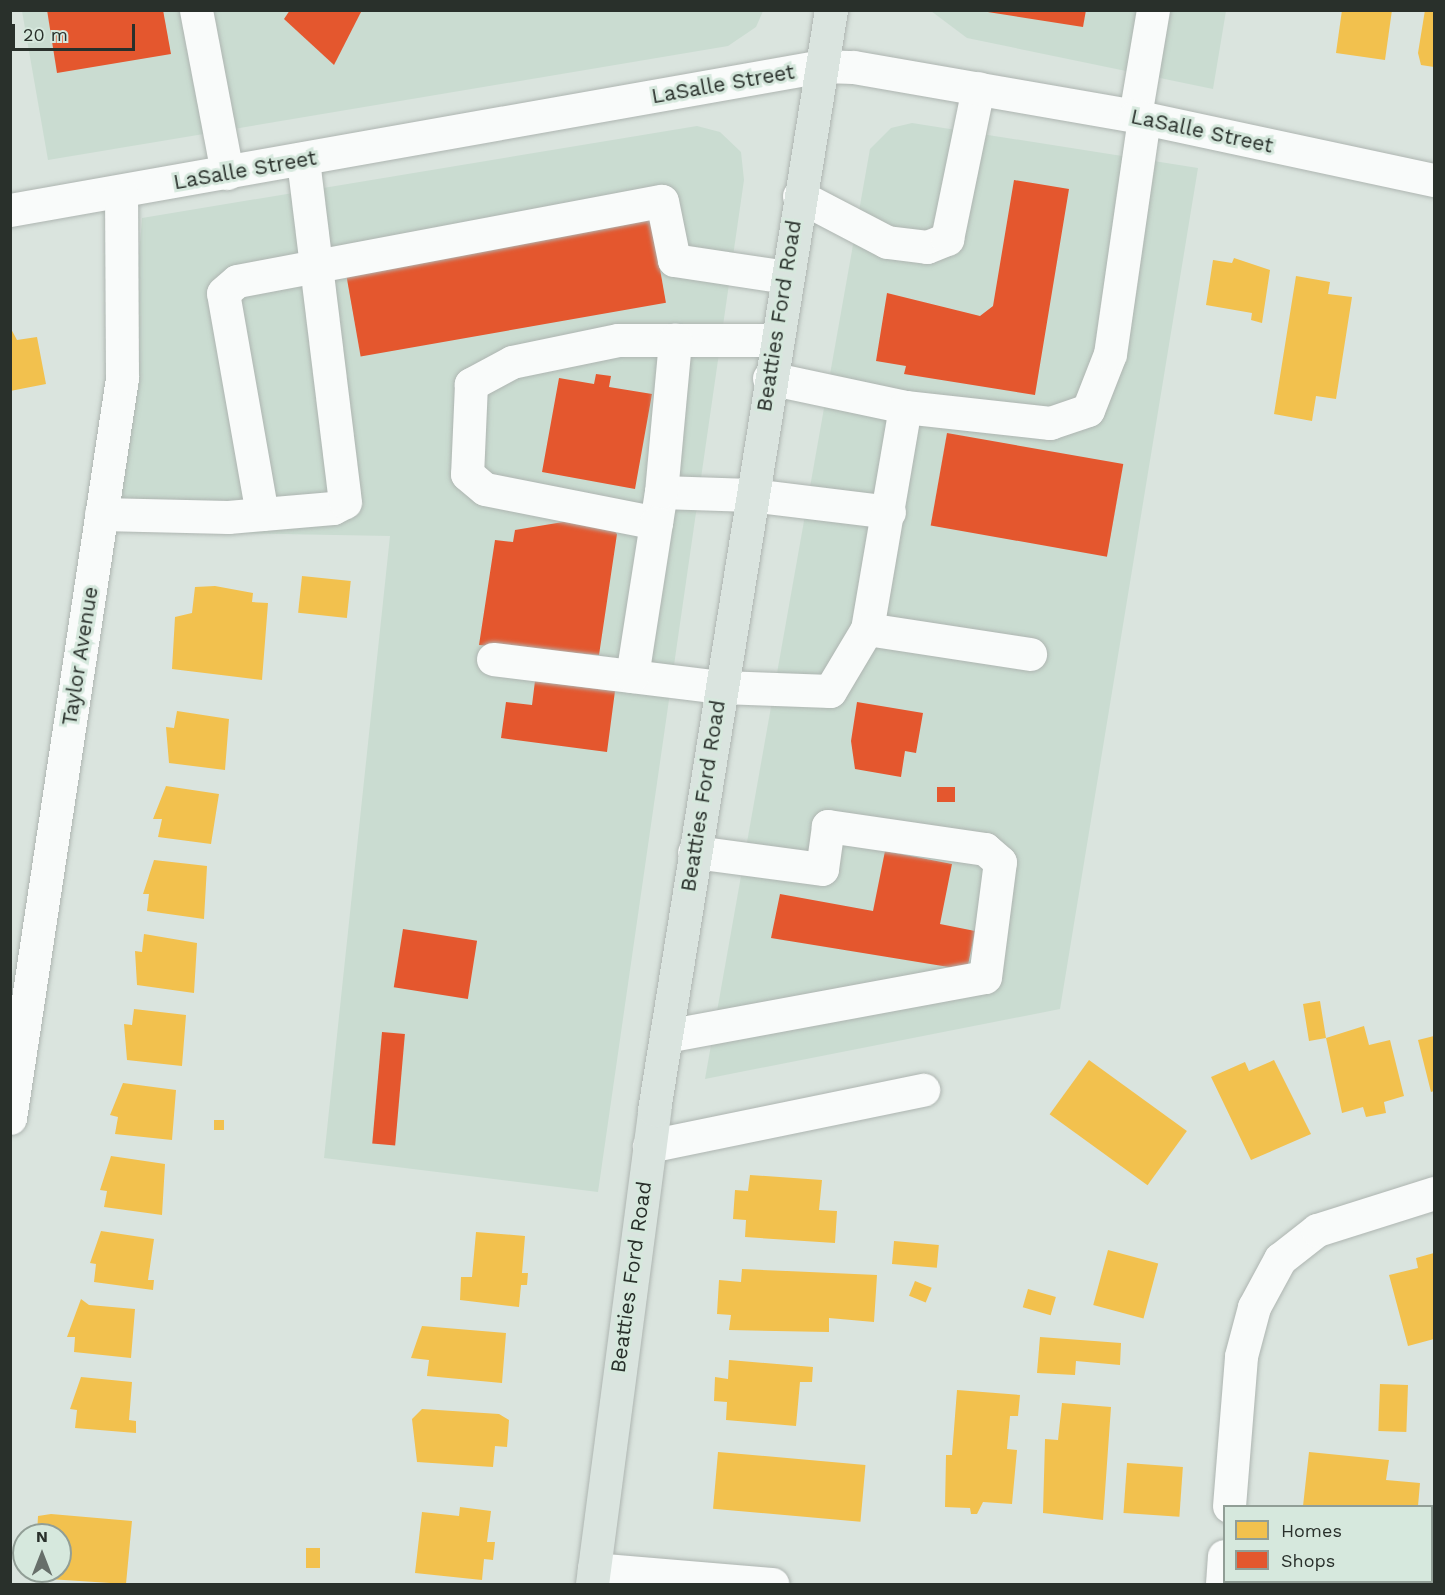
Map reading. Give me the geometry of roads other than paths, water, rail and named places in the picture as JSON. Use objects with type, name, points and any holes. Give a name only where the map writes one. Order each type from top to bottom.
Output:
[{"type":"main road","name":"Beatties Ford Road","points":[[593,1577],[649,1146],[768,378],[831,10]]},
{"type":"street","points":[[196,10],[227,173]]},
{"type":"street","points":[[768,378],[905,407],[1050,423],[1088,410],[1110,354],[1153,10]]},
{"type":"street","name":"LaSalle Street","points":[[10,210],[822,66],[978,88],[1139,117],[1434,180]]},
{"type":"street","points":[[799,196],[887,242],[927,247],[947,240],[978,88]]},
{"type":"street","points":[[101,514],[262,514],[345,502],[303,159]]},
{"type":"street","name":"Taylor Avenue","points":[[10,1118],[122,378],[121,192]]},
{"type":"street","points":[[262,514],[223,293],[237,281],[662,201],[674,260],[786,277]]},
{"type":"street","points":[[775,340],[618,340],[555,350],[512,362],[471,384],[466,474],[485,489],[659,508],[751,495],[889,512]]},
{"type":"street","points":[[632,676],[659,508],[675,340]]},
{"type":"street","points":[[493,659],[720,687],[831,691],[867,630],[889,512],[905,407]]},
{"type":"street","points":[[867,630],[1030,654]]},
{"type":"street","points":[[666,1036],[985,977],[1000,862],[985,849],[828,826],[822,869],[694,852]]},
{"type":"street","points":[[649,1146],[923,1090]]},
{"type":"street","points":[[1228,1505],[1241,1356],[1254,1307],[1280,1259],[1317,1230],[1434,1193]]},
{"type":"street","points":[[593,1577],[772,1584]]}]
